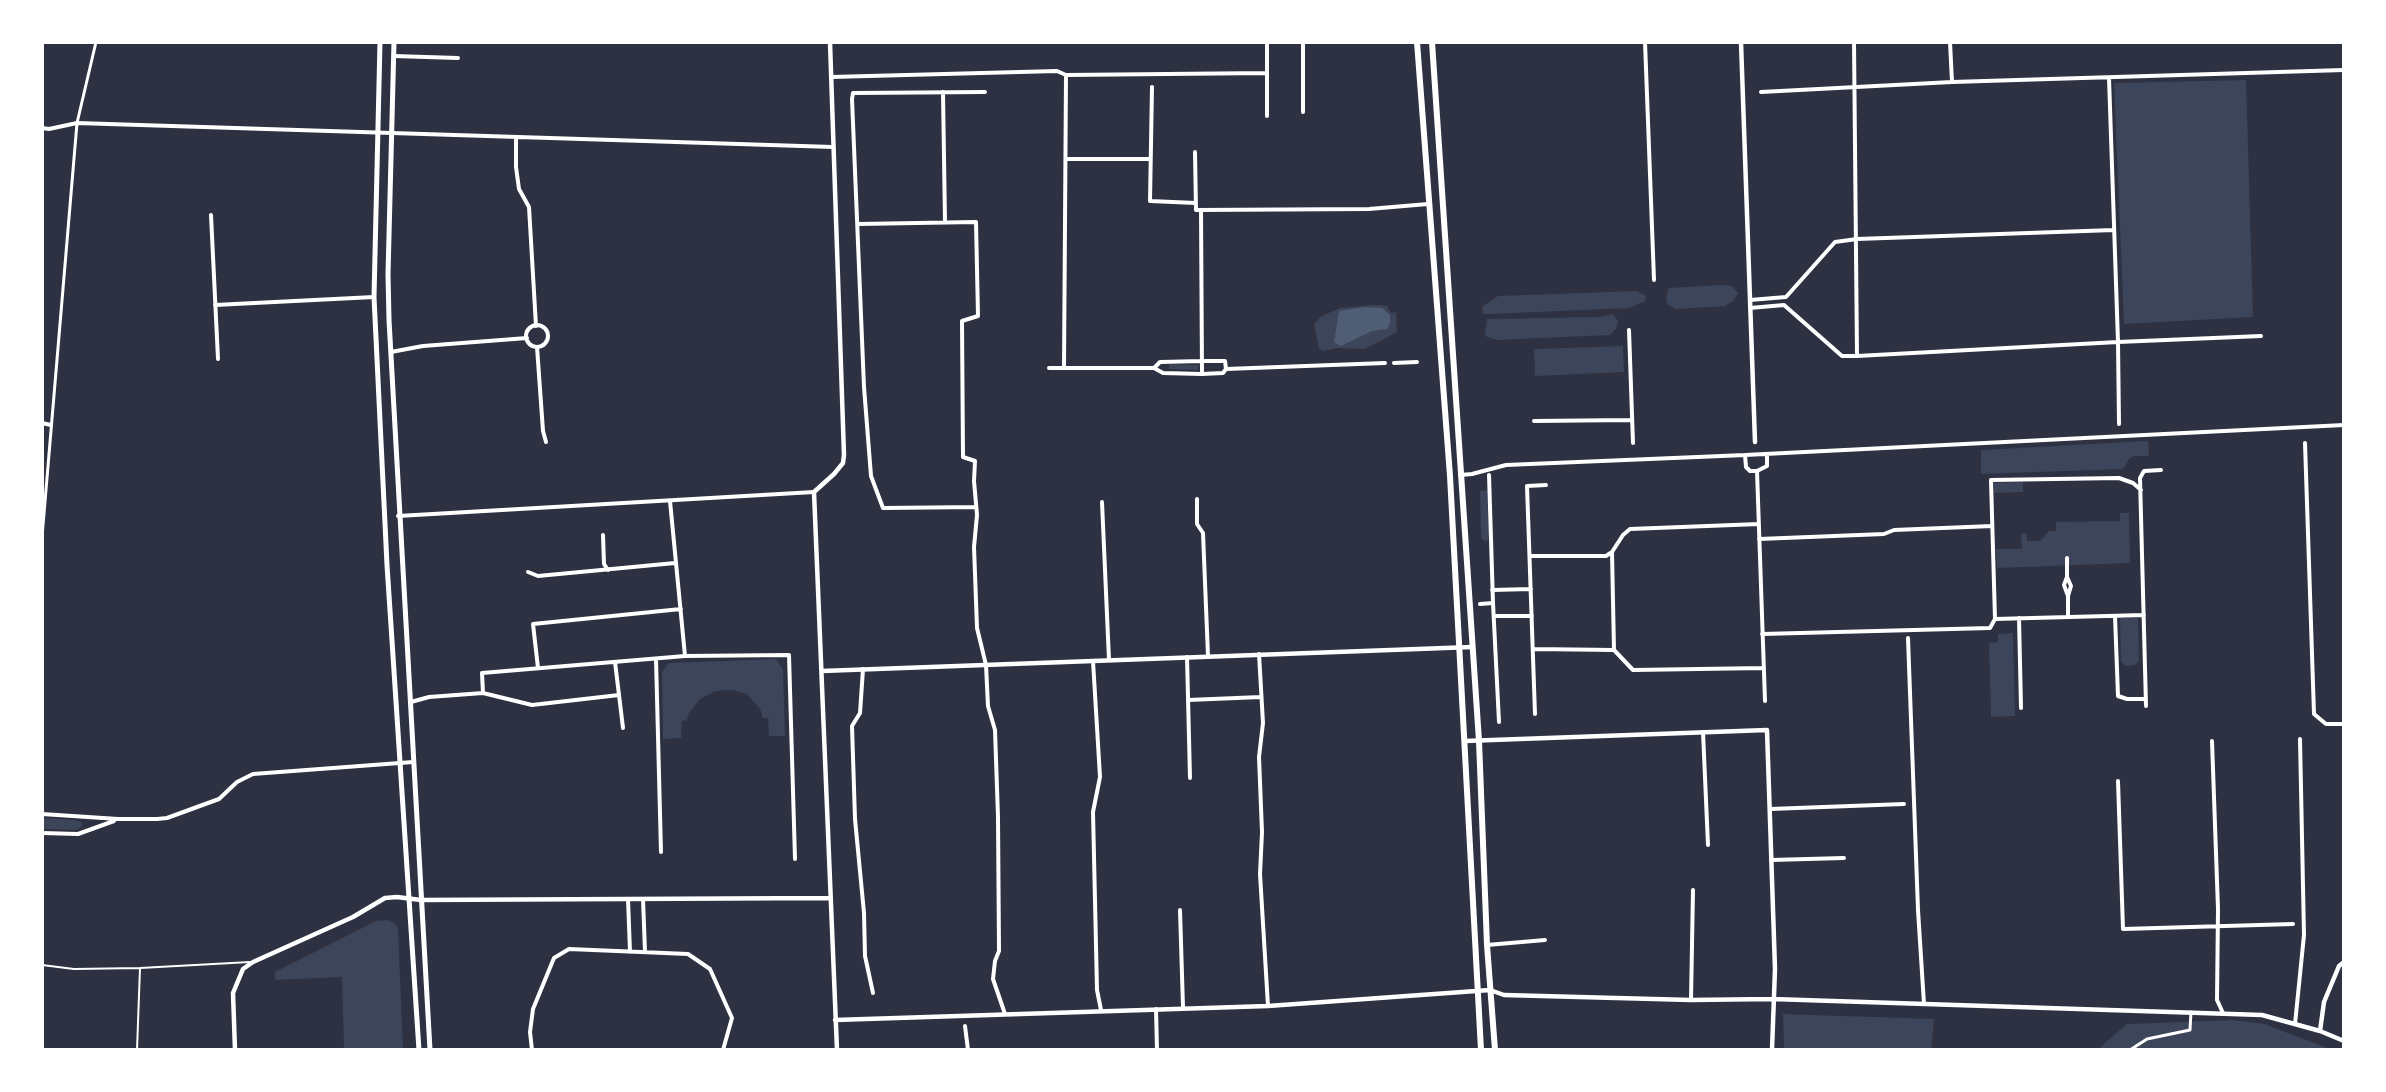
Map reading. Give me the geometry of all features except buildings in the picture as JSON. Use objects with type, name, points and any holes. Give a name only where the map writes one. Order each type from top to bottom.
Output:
[{"type":"main road","points":[[380,42],[374,297],[387,565],[419,1050]]},
{"type":"main road","points":[[394,42],[388,274],[390,352],[430,1050]]},
{"type":"main road","points":[[1417,42],[1460,647],[1481,1050]]},
{"type":"main road","points":[[1432,42],[1479,741],[1487,945],[1495,1050]]},
{"type":"street","points":[[42,537],[77,123],[96,42]]},
{"type":"street","points":[[398,516],[813,492],[834,474],[843,464],[844,455],[830,42]]},
{"type":"street","points":[[1267,42],[1267,116]]},
{"type":"street","points":[[1303,42],[1303,112]]},
{"type":"street","points":[[1645,42],[1654,280]]},
{"type":"street","points":[[1741,42],[1755,442]]},
{"type":"street","points":[[1854,42],[1857,356]]},
{"type":"street","points":[[1950,42],[1952,82]]},
{"type":"street","points":[[394,56],[458,58]]},
{"type":"street","points":[[1761,92],[1952,82],[2344,70]]},
{"type":"street","points":[[831,77],[1057,71],[1066,75],[1267,73]]},
{"type":"street","points":[[1064,368],[1066,75]]},
{"type":"street","points":[[2109,78],[2119,424]]},
{"type":"street","points":[[1152,87],[1149,201],[1196,203]]},
{"type":"street","points":[[943,92],[945,222]]},
{"type":"street","points":[[976,507],[883,508],[871,476],[865,420],[853,93],[985,92]]},
{"type":"street","points":[[42,128],[49,129],[77,123],[833,147]]},
{"type":"street","points":[[516,138],[519,189],[529,207],[536,326]]},
{"type":"street","points":[[1196,152],[1196,210],[1369,209],[1428,204]]},
{"type":"street","points":[[1066,159],[1150,159]]},
{"type":"street","points":[[1201,210],[1202,374]]},
{"type":"street","points":[[211,215],[218,359]]},
{"type":"street","points":[[858,224],[976,222],[978,316],[962,321],[963,457],[975,461],[976,628],[986,664],[988,706],[995,730],[999,951],[995,961],[993,980],[1005,1014]]},
{"type":"street","points":[[1750,300],[1786,297],[1834,242],[1857,239],[2114,231]]},
{"type":"street","points":[[215,305],[374,297]]},
{"type":"street","points":[[1750,308],[1784,305],[1842,356],[2261,336]]},
{"type":"street","points":[[536,326],[544,328],[548,335],[546,343],[537,347],[529,343],[527,338],[529,330],[536,326]]},
{"type":"street","points":[[1629,330],[1633,443]]},
{"type":"street","points":[[390,352],[423,346],[527,338]]},
{"type":"street","points":[[537,347],[543,431],[546,442]]},
{"type":"street","points":[[1049,368],[1154,368],[1163,373],[1202,374],[1223,374],[1226,369],[1225,361],[1160,362],[1154,368]]},
{"type":"street","points":[[1394,363],[1417,362]]},
{"type":"street","points":[[1226,369],[1385,363]]},
{"type":"street","points":[[1534,421],[1632,420]]},
{"type":"street","points":[[42,423],[51,425]]},
{"type":"street","points":[[1460,475],[1506,465],[2344,425]]},
{"type":"street","points":[[2305,443],[2314,714],[2326,724],[2344,724]]},
{"type":"street","points":[[1745,455],[1746,467],[1750,471],[1757,471],[1767,466],[1767,454]]},
{"type":"street","points":[[2146,706],[2142,473],[2147,470],[2161,470]]},
{"type":"street","points":[[1757,471],[1765,700]]},
{"type":"street","points":[[1489,475],[1492,590],[1500,722]]},
{"type":"street","points":[[1762,634],[1990,628],[1995,619],[1991,480],[2114,477],[2130,481],[2141,490]]},
{"type":"street","points":[[1535,714],[1527,486],[1546,485]]},
{"type":"street","points":[[813,492],[837,1050]]},
{"type":"street","points":[[1197,499],[1197,524],[1203,533],[1208,656]]},
{"type":"street","points":[[670,501],[685,656]]},
{"type":"street","points":[[1102,502],[1109,660]]},
{"type":"street","points":[[1530,556],[1606,556],[1612,552],[1623,535],[1630,529],[1759,524]]},
{"type":"street","points":[[1759,539],[1884,534],[1894,530],[1992,526]]},
{"type":"street","points":[[603,535],[604,564],[608,570]]},
{"type":"street","points":[[1612,552],[1614,650],[1628,667],[1633,670],[1764,668]]},
{"type":"street","points":[[2067,558],[2067,577],[2064,585],[2068,596],[2068,617]]},
{"type":"street","points":[[528,573],[538,576],[675,563]]},
{"type":"street","points":[[1492,590],[1531,589]]},
{"type":"street","points":[[1480,604],[1493,603]]},
{"type":"street","points":[[538,668],[533,624],[681,609]]},
{"type":"street","points":[[1995,619],[2144,615]]},
{"type":"street","points":[[1494,616],[1532,616]]},
{"type":"street","points":[[2115,616],[2118,696],[2127,699],[2146,699]]},
{"type":"street","points":[[2019,618],[2021,708]]},
{"type":"street","points":[[1908,638],[1919,941],[1924,1004]]},
{"type":"street","points":[[822,671],[1472,646]]},
{"type":"street","points":[[1533,649],[1614,650]]},
{"type":"street","points":[[1258,654],[1263,723],[1259,757],[1262,832],[1260,874],[1268,1005]]},
{"type":"street","points":[[483,693],[482,673],[685,656],[789,655],[795,859]]},
{"type":"street","points":[[1187,657],[1190,778]]},
{"type":"street","points":[[656,659],[661,852]]},
{"type":"street","points":[[1093,661],[1100,777],[1093,812],[1096,978],[1101,1010]]},
{"type":"street","points":[[615,662],[623,729]]},
{"type":"street","points":[[863,669],[860,713],[852,726],[855,819],[864,913],[865,956],[873,993]]},
{"type":"street","points":[[410,702],[429,697],[483,693],[532,705],[619,695]]},
{"type":"street","points":[[1188,700],[1261,697]]},
{"type":"street","points":[[1465,741],[1767,730],[1774,969],[1772,1050]]},
{"type":"street","points":[[1703,732],[1708,845]]},
{"type":"street","points":[[2295,1024],[2304,935],[2300,739]]},
{"type":"street","points":[[2212,741],[2218,926],[2217,1000],[2223,1013]]},
{"type":"street","points":[[42,814],[118,819],[167,818],[219,799],[237,782],[254,774],[413,762]]},
{"type":"street","points":[[2118,782],[2123,929],[2293,924]]},
{"type":"street","points":[[1770,809],[1904,804]]},
{"type":"street","points":[[42,833],[78,834],[118,819]]},
{"type":"street","points":[[1771,860],[1844,858]]},
{"type":"street","points":[[1690,1000],[1693,890]]},
{"type":"street","points":[[235,1050],[233,993],[243,969],[253,962],[353,917],[385,898],[421,900],[830,898]]},
{"type":"street","points":[[643,898],[645,952]]},
{"type":"street","points":[[628,899],[630,952]]},
{"type":"street","points":[[1180,910],[1183,1007]]},
{"type":"street","points":[[1487,945],[1545,940]]},
{"type":"street","points":[[532,1050],[530,1032],[533,1009],[554,958],[569,949],[610,949],[688,954],[710,969],[732,1018],[723,1050]]},
{"type":"street","points":[[2320,1031],[2324,1002],[2339,966],[2344,962]]},
{"type":"street","points":[[835,1020],[1268,1005],[1490,990],[1504,995],[1690,1000],[1772,999],[2262,1015],[2320,1031],[2344,1041]]},
{"type":"street","points":[[1156,1008],[1157,1050]]},
{"type":"street","points":[[2130,1050],[2148,1039],[2190,1030],[2191,1012]]},
{"type":"street","points":[[965,1026],[968,1050]]},
{"type":"lane","points":[[42,965],[74,969],[253,962]]},
{"type":"lane","points":[[137,1050],[141,968]]},
{"type":"shaded area","points":[[2246,80],[2253,317],[2124,324],[2114,83]]},
{"type":"shaded area","points":[[1732,286],[1738,293],[1733,301],[1725,306],[1676,309],[1667,304],[1666,296],[1669,288]]},
{"type":"shaded area","points":[[1637,291],[1646,296],[1645,301],[1629,308],[1483,314],[1482,307],[1498,296]]},
{"type":"shaded area","points":[[1387,306],[1391,313],[1396,312],[1397,332],[1365,349],[1337,348],[1324,351],[1319,349],[1314,324],[1322,316],[1340,308]]},
{"type":"shaded area","points":[[1365,307],[1382,308],[1390,315],[1387,329],[1372,331],[1341,346],[1334,342],[1339,311]]},
{"type":"shaded area","points":[[1613,314],[1618,321],[1616,329],[1610,335],[1497,340],[1485,336],[1487,319],[1600,317]]},
{"type":"shaded area","points":[[1623,346],[1624,372],[1535,376],[1534,349]]},
{"type":"shaded area","points":[[1169,364],[1198,365],[1198,370],[1169,369]]},
{"type":"shaded area","points":[[2148,441],[2149,456],[2134,456],[2129,459],[2123,469],[1981,474],[1981,450]]},
{"type":"shaded area","points":[[2023,482],[2023,492],[1994,493],[1994,483]]},
{"type":"shaded area","points":[[1487,490],[1489,536],[1487,542],[1481,536],[1480,491]]},
{"type":"shaded area","points":[[2120,513],[2129,513],[2130,563],[1997,568],[1996,549],[2022,549],[2021,534],[2027,534],[2027,541],[2040,541],[2049,531],[2056,531],[2056,522],[2120,521]]},
{"type":"shaded area","points":[[2120,618],[2138,618],[2139,661],[2135,665],[2125,666],[2121,661]]},
{"type":"shaded area","points":[[2013,633],[2015,716],[1991,717],[1989,643],[1998,642],[1998,634]]},
{"type":"shaded area","points":[[776,659],[783,669],[785,736],[769,736],[768,718],[763,718],[760,709],[747,694],[732,690],[715,691],[700,699],[689,713],[687,720],[682,721],[681,738],[663,739],[662,672],[669,663]]},
{"type":"shaded area","points":[[42,818],[75,820],[81,822],[82,826],[77,830],[42,829]]},
{"type":"shaded area","points":[[387,920],[398,928],[403,1050],[344,1050],[342,977],[275,980],[275,972],[376,921]]},
{"type":"shaded area","points":[[1783,1014],[1934,1019],[1931,1050],[1784,1050]]},
{"type":"shaded area","points":[[2233,1020],[2264,1024],[2333,1050],[2097,1050],[2127,1024]]}]
